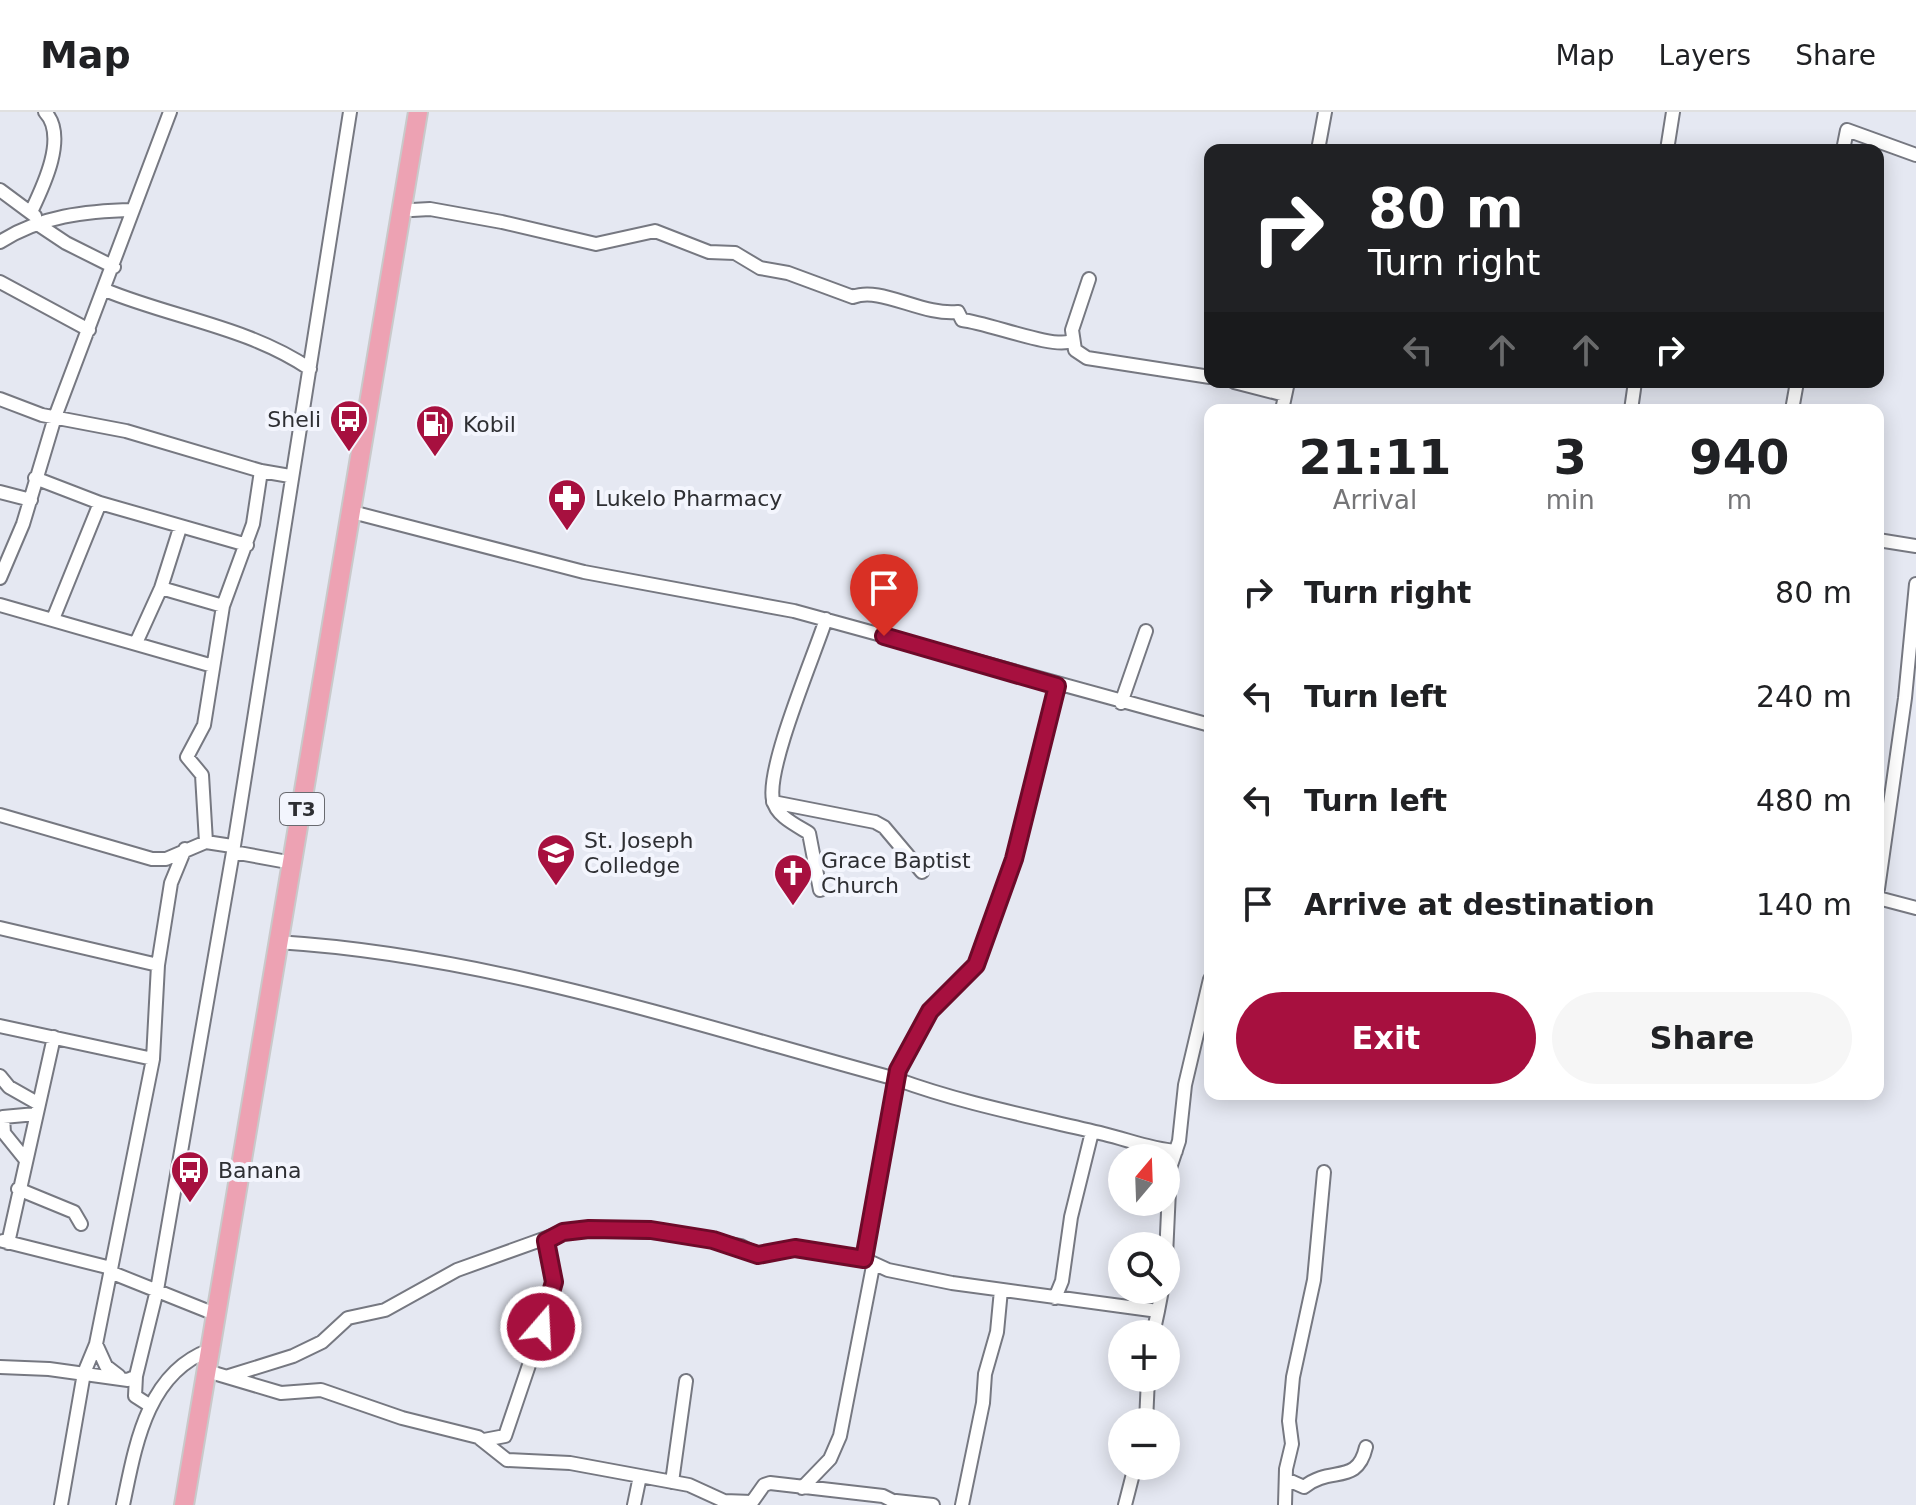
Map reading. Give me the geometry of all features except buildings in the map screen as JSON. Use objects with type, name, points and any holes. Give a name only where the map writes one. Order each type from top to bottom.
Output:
[{"type":"highway","name":"T3","points":[[184,1505],[418,112]]},
{"type":"street","points":[[0,578],[31,500],[55,417],[170,112]]},
{"type":"street","points":[[149,1405],[135,1396],[136,1376],[157,1290],[233,849],[350,112]]},
{"type":"street","points":[[1319,144],[1325,112]]},
{"type":"street","points":[[1668,144],[1673,112]]},
{"type":"street","points":[[36,219],[56,143],[49,114]]},
{"type":"street","points":[[1844,144],[1847,130],[1916,155]]},
{"type":"street","points":[[0,190],[66,243],[114,267]]},
{"type":"street","points":[[412,210],[430,209],[596,244],[655,231],[709,252],[735,253],[760,268],[788,273],[853,297],[861,294],[883,296],[922,310],[958,312],[962,320],[992,324],[1040,340],[1062,345],[1071,341]]},
{"type":"street","points":[[0,242],[36,219],[95,211],[133,210]]},
{"type":"street","points":[[1089,279],[1084,284],[1071,341],[1075,350],[1087,358],[1204,376]]},
{"type":"street","points":[[0,282],[89,330]]},
{"type":"street","points":[[105,290],[142,305],[199,319],[280,348],[310,369]]},
{"type":"street","points":[[0,399],[55,417],[114,427],[261,471],[290,476]]},
{"type":"street","points":[[206,842],[202,775],[187,757],[204,725],[223,606],[247,545],[261,471]]},
{"type":"street","points":[[35,478],[100,503],[247,545]]},
{"type":"street","points":[[0,492],[31,500]]},
{"type":"street","points":[[53,619],[100,503]]},
{"type":"street","points":[[352,512],[570,569],[826,619],[1057,686],[1204,724]]},
{"type":"street","points":[[136,643],[161,588],[180,528]]},
{"type":"street","points":[[1884,541],[1916,546]]},
{"type":"street","points":[[1884,847],[1905,698],[1916,584]]},
{"type":"street","points":[[161,588],[223,606]]},
{"type":"street","points":[[0,605],[53,619],[115,641],[136,643],[213,666]]},
{"type":"street","points":[[820,890],[809,833],[780,814],[773,802],[776,768],[826,619]]},
{"type":"street","points":[[1121,703],[1146,631]]},
{"type":"street","points":[[802,1488],[830,1459],[840,1436],[896,1079],[905,1052],[930,1011],[976,965],[1014,859],[1057,686]]},
{"type":"street","points":[[773,802],[875,822],[884,827],[922,872]]},
{"type":"street","points":[[0,815],[152,859],[166,859],[206,842],[293,863]]},
{"type":"street","points":[[61,1505],[84,1373],[96,1344],[153,1059],[158,965],[171,883],[185,849]]},
{"type":"street","points":[[1884,900],[1916,908]]},
{"type":"street","points":[[0,928],[158,965]]},
{"type":"street","points":[[277,942],[347,947],[525,978],[896,1079],[944,1096],[1134,1144]]},
{"type":"street","points":[[1177,1144],[1185,1085],[1204,1004]]},
{"type":"street","points":[[0,1026],[153,1059]]},
{"type":"street","points":[[54,1037],[4,1242],[111,1270],[215,1314]]},
{"type":"street","points":[[0,1076],[37,1109]]},
{"type":"street","points":[[25,1159],[4,1133],[3,1117],[37,1109]]},
{"type":"street","points":[[1055,1298],[1062,1281],[1071,1217],[1092,1132]]},
{"type":"street","points":[[1285,1505],[1292,1444],[1289,1421],[1293,1377],[1314,1280],[1324,1172]]},
{"type":"street","points":[[18,1189],[74,1212],[81,1224]]},
{"type":"street","points":[[229,1376],[293,1356],[322,1342],[348,1318],[385,1310],[457,1270],[546,1241],[563,1232],[589,1229],[651,1230],[713,1240],[758,1255],[795,1248],[1001,1290],[1158,1311]]},
{"type":"street","points":[[207,1371],[281,1393],[321,1390],[402,1418],[484,1440],[502,1438],[552,1297],[554,1278],[546,1241]]},
{"type":"street","points":[[962,1505],[983,1403],[985,1374],[997,1332],[1001,1290]]},
{"type":"street","points":[[1156,1320],[1159,1304]]},
{"type":"street","points":[[96,1344],[106,1366],[128,1380],[136,1376]]},
{"type":"street","points":[[123,1505],[139,1431],[149,1405],[181,1370],[210,1350]]},
{"type":"street","points":[[0,1367],[121,1377]]},
{"type":"street","points":[[672,1482],[686,1381]]},
{"type":"street","points":[[484,1440],[507,1460],[553,1460],[672,1482],[697,1487],[726,1503],[752,1502],[767,1483],[853,1492],[899,1503],[933,1505]]},
{"type":"street","points":[[1286,1479],[1304,1487],[1321,1477],[1356,1469],[1362,1462],[1366,1447]]},
{"type":"street","points":[[634,1505],[640,1476]]},
{"type":"street","points":[[1125,1505],[1131,1480]]},
{"type":"place","name":"Sheli","points":[[349,453]]},
{"type":"place","name":"Kobil","points":[[435,458]]},
{"type":"place","name":"Lukelo Pharmacy","points":[[567,532]]},
{"type":"place","name":"St. Joseph Colledge","points":[[556,887]]},
{"type":"place","name":"Grace Baptist Church","points":[[793,907]]},
{"type":"place","name":"Banana","points":[[190,1204]]},
{"type":"route","points":[[541,1327],[554,1282],[552,1259],[546,1241],[563,1232],[589,1229],[651,1230],[741,1246],[758,1255],[773,1250],[802,1248],[864,1259],[898,1070],[905,1052],[930,1011],[976,965],[1014,859],[1057,686],[884,636]]}]
